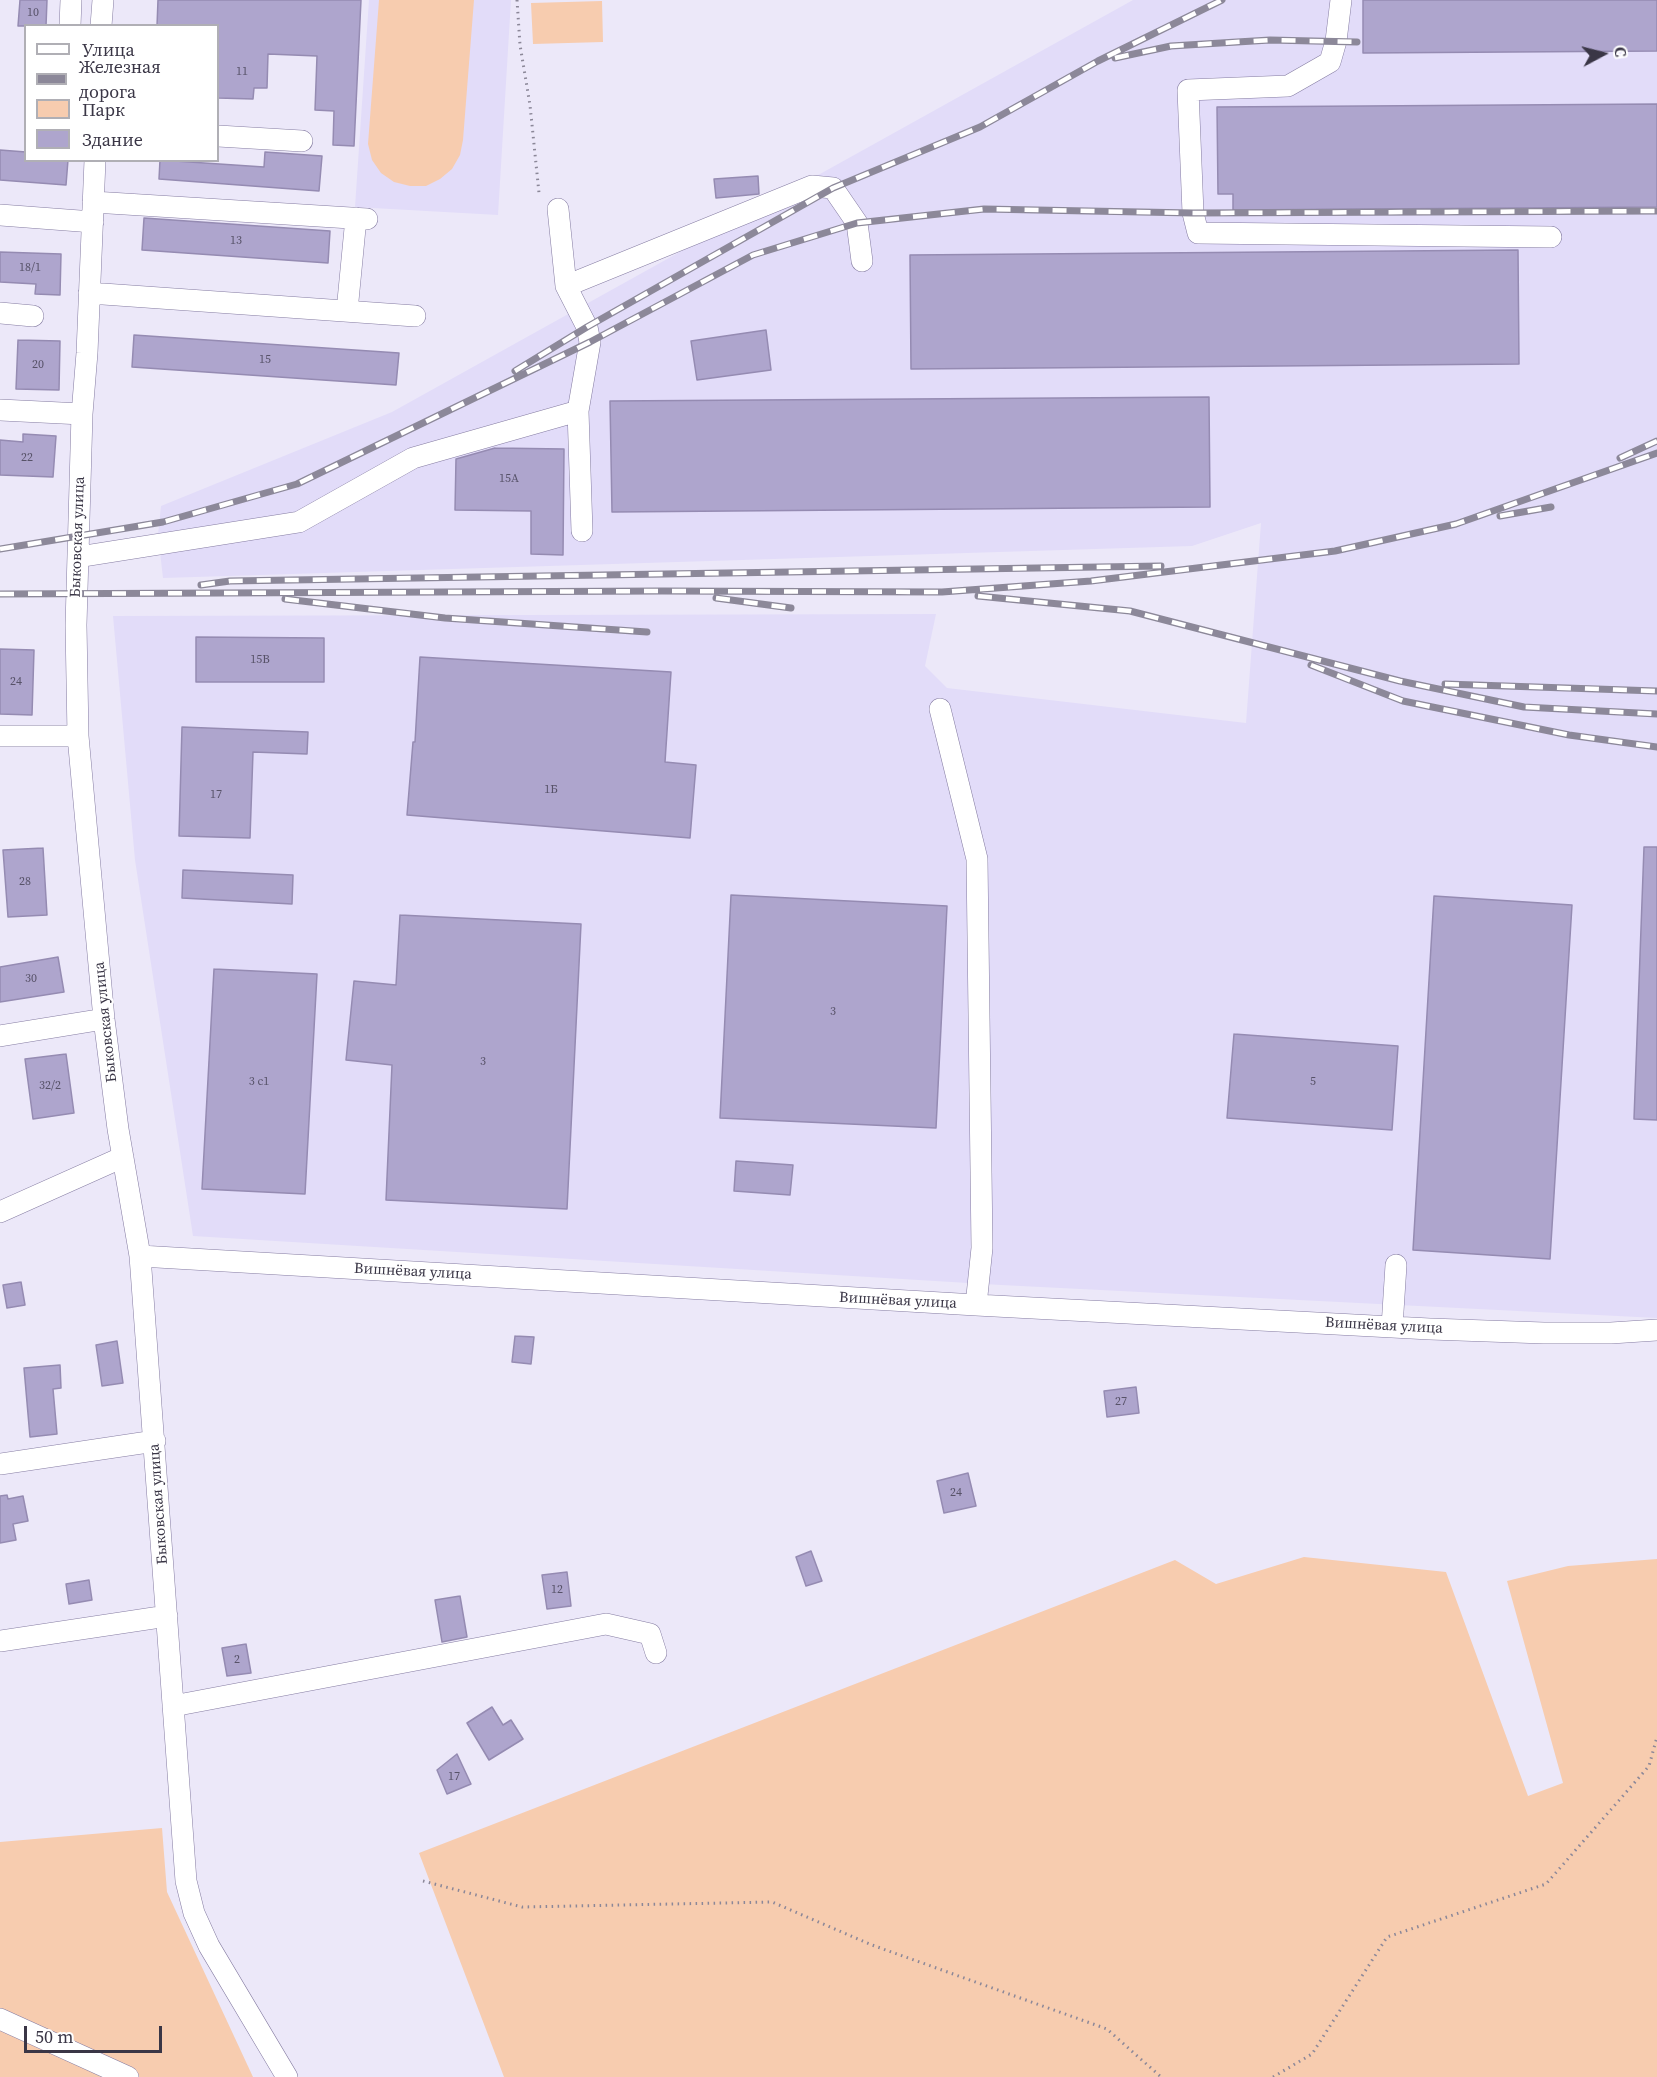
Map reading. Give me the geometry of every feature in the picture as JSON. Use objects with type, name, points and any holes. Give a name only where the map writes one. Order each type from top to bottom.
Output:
[{"type":"street","points":[[70,24],[71,0]]},
{"type":"street","points":[[101,24],[103,0]]},
{"type":"street","points":[[1341,0],[1336,41],[1330,62],[1288,86],[1188,90],[1193,213],[1198,233],[1551,237]]},
{"type":"street","points":[[219,136],[302,141]]},
{"type":"street","name":"Быковская улица","points":[[95,162],[82,414],[76,625],[78,736],[104,1019],[123,1157],[140,1256],[186,1881],[194,1913],[209,1946],[287,2077]]},
{"type":"street","points":[[566,286],[812,186],[832,188],[857,223],[862,261]]},
{"type":"street","points":[[558,209],[566,286],[587,327],[590,342],[578,411],[582,531]]},
{"type":"street","points":[[0,215],[93,212],[362,219],[347,311]]},
{"type":"street","points":[[89,293],[415,316]]},
{"type":"street","points":[[0,313],[33,316]]},
{"type":"street","points":[[0,410],[82,414]]},
{"type":"street","points":[[78,557],[299,522],[413,458],[578,411]]},
{"type":"street","points":[[940,709],[977,859],[982,1248],[976,1305]]},
{"type":"street","points":[[0,736],[78,736]]},
{"type":"street","points":[[0,1036],[104,1019]]},
{"type":"street","points":[[0,1212],[123,1157]]},
{"type":"street","name":"Вишнёвая улица","points":[[140,1256],[1392,1327],[1544,1333],[1657,1330]]},
{"type":"street","points":[[1392,1327],[1396,1265]]},
{"type":"street","points":[[0,1464],[155,1442]]},
{"type":"street","points":[[0,1641],[167,1616]]},
{"type":"street","points":[[173,1706],[606,1624],[650,1634],[656,1653]]},
{"type":"street","points":[[0,2019],[128,2077]]},
{"type":"path","points":[[517,0],[520,45],[530,105],[538,193]]},
{"type":"path","points":[[1273,2077],[1311,2054],[1388,1937],[1546,1884],[1649,1766],[1657,1737]]},
{"type":"path","points":[[423,1881],[522,1907],[772,1902],[872,1945],[1107,2029],[1161,2077]]},
{"type":"shaded area","points":[[369,0],[511,0],[498,215],[355,207]]},
{"type":"shaded area","points":[[1133,0],[1657,0],[1657,1318],[1001,1285],[193,1236],[135,860],[113,616],[936,614],[925,666],[947,688],[1246,723],[1261,523],[1192,546],[163,578],[158,535],[161,506],[392,412]]},
{"type":"green space","points":[[379,0],[474,0],[460,155],[452,169],[440,179],[426,186],[410,186],[394,182],[381,173],[372,160],[368,144]]},
{"type":"green space","points":[[602,1],[603,42],[533,44],[531,3]]},
{"type":"green space","points":[[1304,1557],[1446,1572],[1528,1796],[1563,1783],[1507,1581],[1568,1566],[1657,1559],[1657,2077],[504,2077],[419,1853],[1175,1560],[1216,1584]]},
{"type":"green space","points":[[162,1828],[167,1892],[253,2077],[0,2077],[0,1842]]},
{"type":"building","points":[[20,0],[47,0],[46,24],[18,26]]},
{"type":"building","points":[[158,0],[361,0],[354,146],[333,145],[334,111],[315,110],[317,56],[268,54],[267,88],[254,88],[253,99],[219,98],[219,24],[157,24]]},
{"type":"building","points":[[1363,0],[1657,0],[1657,51],[1363,53]]},
{"type":"building","points":[[1657,104],[1657,207],[1233,210],[1233,194],[1218,194],[1217,107]]},
{"type":"building","points":[[0,150],[24,152],[24,162],[68,162],[66,185],[0,180]]},
{"type":"building","points":[[265,152],[322,156],[319,191],[159,179],[160,162],[264,167]]},
{"type":"building","points":[[758,176],[759,194],[716,198],[714,179]]},
{"type":"building","points":[[144,218],[330,231],[328,263],[142,250]]},
{"type":"building","points":[[1518,250],[1519,364],[911,369],[910,255]]},
{"type":"building","points":[[0,252],[61,254],[60,295],[35,294],[36,284],[0,282]]},
{"type":"building","points":[[766,330],[771,370],[697,380],[691,341]]},
{"type":"building","points":[[134,335],[399,353],[396,385],[132,367]]},
{"type":"building","points":[[18,340],[60,341],[59,390],[16,389]]},
{"type":"building","points":[[1209,397],[1210,507],[612,512],[610,401]]},
{"type":"building","points":[[23,434],[56,436],[53,477],[0,475],[0,440],[23,442]]},
{"type":"building","points":[[495,448],[564,449],[563,555],[531,554],[531,511],[455,510],[456,459]]},
{"type":"building","points":[[196,637],[324,638],[324,682],[196,682]]},
{"type":"building","points":[[0,649],[34,650],[32,715],[0,714]]},
{"type":"building","points":[[420,657],[671,672],[665,762],[696,765],[690,838],[407,815],[413,742],[415,742]]},
{"type":"building","points":[[182,727],[308,732],[307,754],[253,752],[250,838],[179,836]]},
{"type":"building","points":[[1644,847],[1657,847],[1657,1120],[1634,1119]]},
{"type":"building","points":[[43,848],[47,915],[8,917],[3,850]]},
{"type":"building","points":[[183,870],[293,875],[292,904],[182,898]]},
{"type":"building","points":[[731,895],[947,906],[936,1128],[720,1118]]},
{"type":"building","points":[[1434,896],[1572,905],[1550,1259],[1413,1250]]},
{"type":"building","points":[[400,915],[581,924],[567,1209],[386,1200],[392,1065],[346,1060],[354,981],[396,985]]},
{"type":"building","points":[[58,957],[64,992],[0,1002],[0,967]]},
{"type":"building","points":[[214,969],[317,974],[305,1194],[202,1189]]},
{"type":"building","points":[[1234,1034],[1398,1046],[1392,1130],[1227,1118]]},
{"type":"building","points":[[66,1054],[74,1113],[33,1119],[25,1059]]},
{"type":"building","points":[[736,1161],[793,1165],[790,1195],[734,1191]]},
{"type":"building","points":[[21,1282],[25,1305],[7,1308],[3,1285]]},
{"type":"building","points":[[515,1336],[534,1337],[531,1364],[512,1362]]},
{"type":"building","points":[[117,1341],[123,1383],[102,1386],[96,1345]]},
{"type":"building","points":[[60,1365],[61,1388],[53,1389],[57,1434],[30,1437],[24,1368]]},
{"type":"building","points":[[1136,1387],[1139,1413],[1107,1417],[1104,1391]]},
{"type":"building","points":[[968,1473],[976,1506],[944,1513],[937,1481]]},
{"type":"building","points":[[7,1495],[8,1499],[23,1496],[28,1521],[13,1524],[16,1540],[0,1543],[0,1496]]},
{"type":"building","points":[[811,1551],[822,1581],[806,1586],[796,1557]]},
{"type":"building","points":[[567,1572],[571,1606],[547,1609],[542,1575]]},
{"type":"building","points":[[89,1580],[92,1600],[69,1604],[66,1584]]},
{"type":"building","points":[[460,1596],[467,1637],[442,1642],[435,1600]]},
{"type":"building","points":[[246,1644],[251,1673],[227,1676],[222,1648]]},
{"type":"building","points":[[492,1707],[503,1725],[511,1720],[523,1739],[489,1760],[467,1723]]},
{"type":"building","points":[[457,1754],[471,1784],[447,1794],[437,1770]]},
{"type":"railway","points":[[515,371],[587,327],[833,188],[980,127],[1098,61],[1222,0]]},
{"type":"railway","points":[[1115,58],[1171,46],[1270,40],[1357,42]]},
{"type":"railway","points":[[0,549],[163,522],[297,484],[590,342],[753,255],[857,223],[984,209],[1193,213],[1657,211]]},
{"type":"railway","points":[[1620,458],[1657,441]]},
{"type":"railway","points":[[0,594],[942,592],[1091,581],[1335,551],[1456,524],[1657,453]]},
{"type":"railway","points":[[1500,516],[1551,507]]},
{"type":"railway","points":[[201,585],[230,581],[1161,566]]},
{"type":"railway","points":[[978,596],[1130,611],[1400,681],[1524,707],[1657,714]]},
{"type":"railway","points":[[716,598],[791,608]]},
{"type":"railway","points":[[285,599],[445,618],[647,632]]},
{"type":"railway","points":[[1311,665],[1403,701],[1569,735],[1657,747]]},
{"type":"railway","points":[[1445,684],[1657,691]]}]
